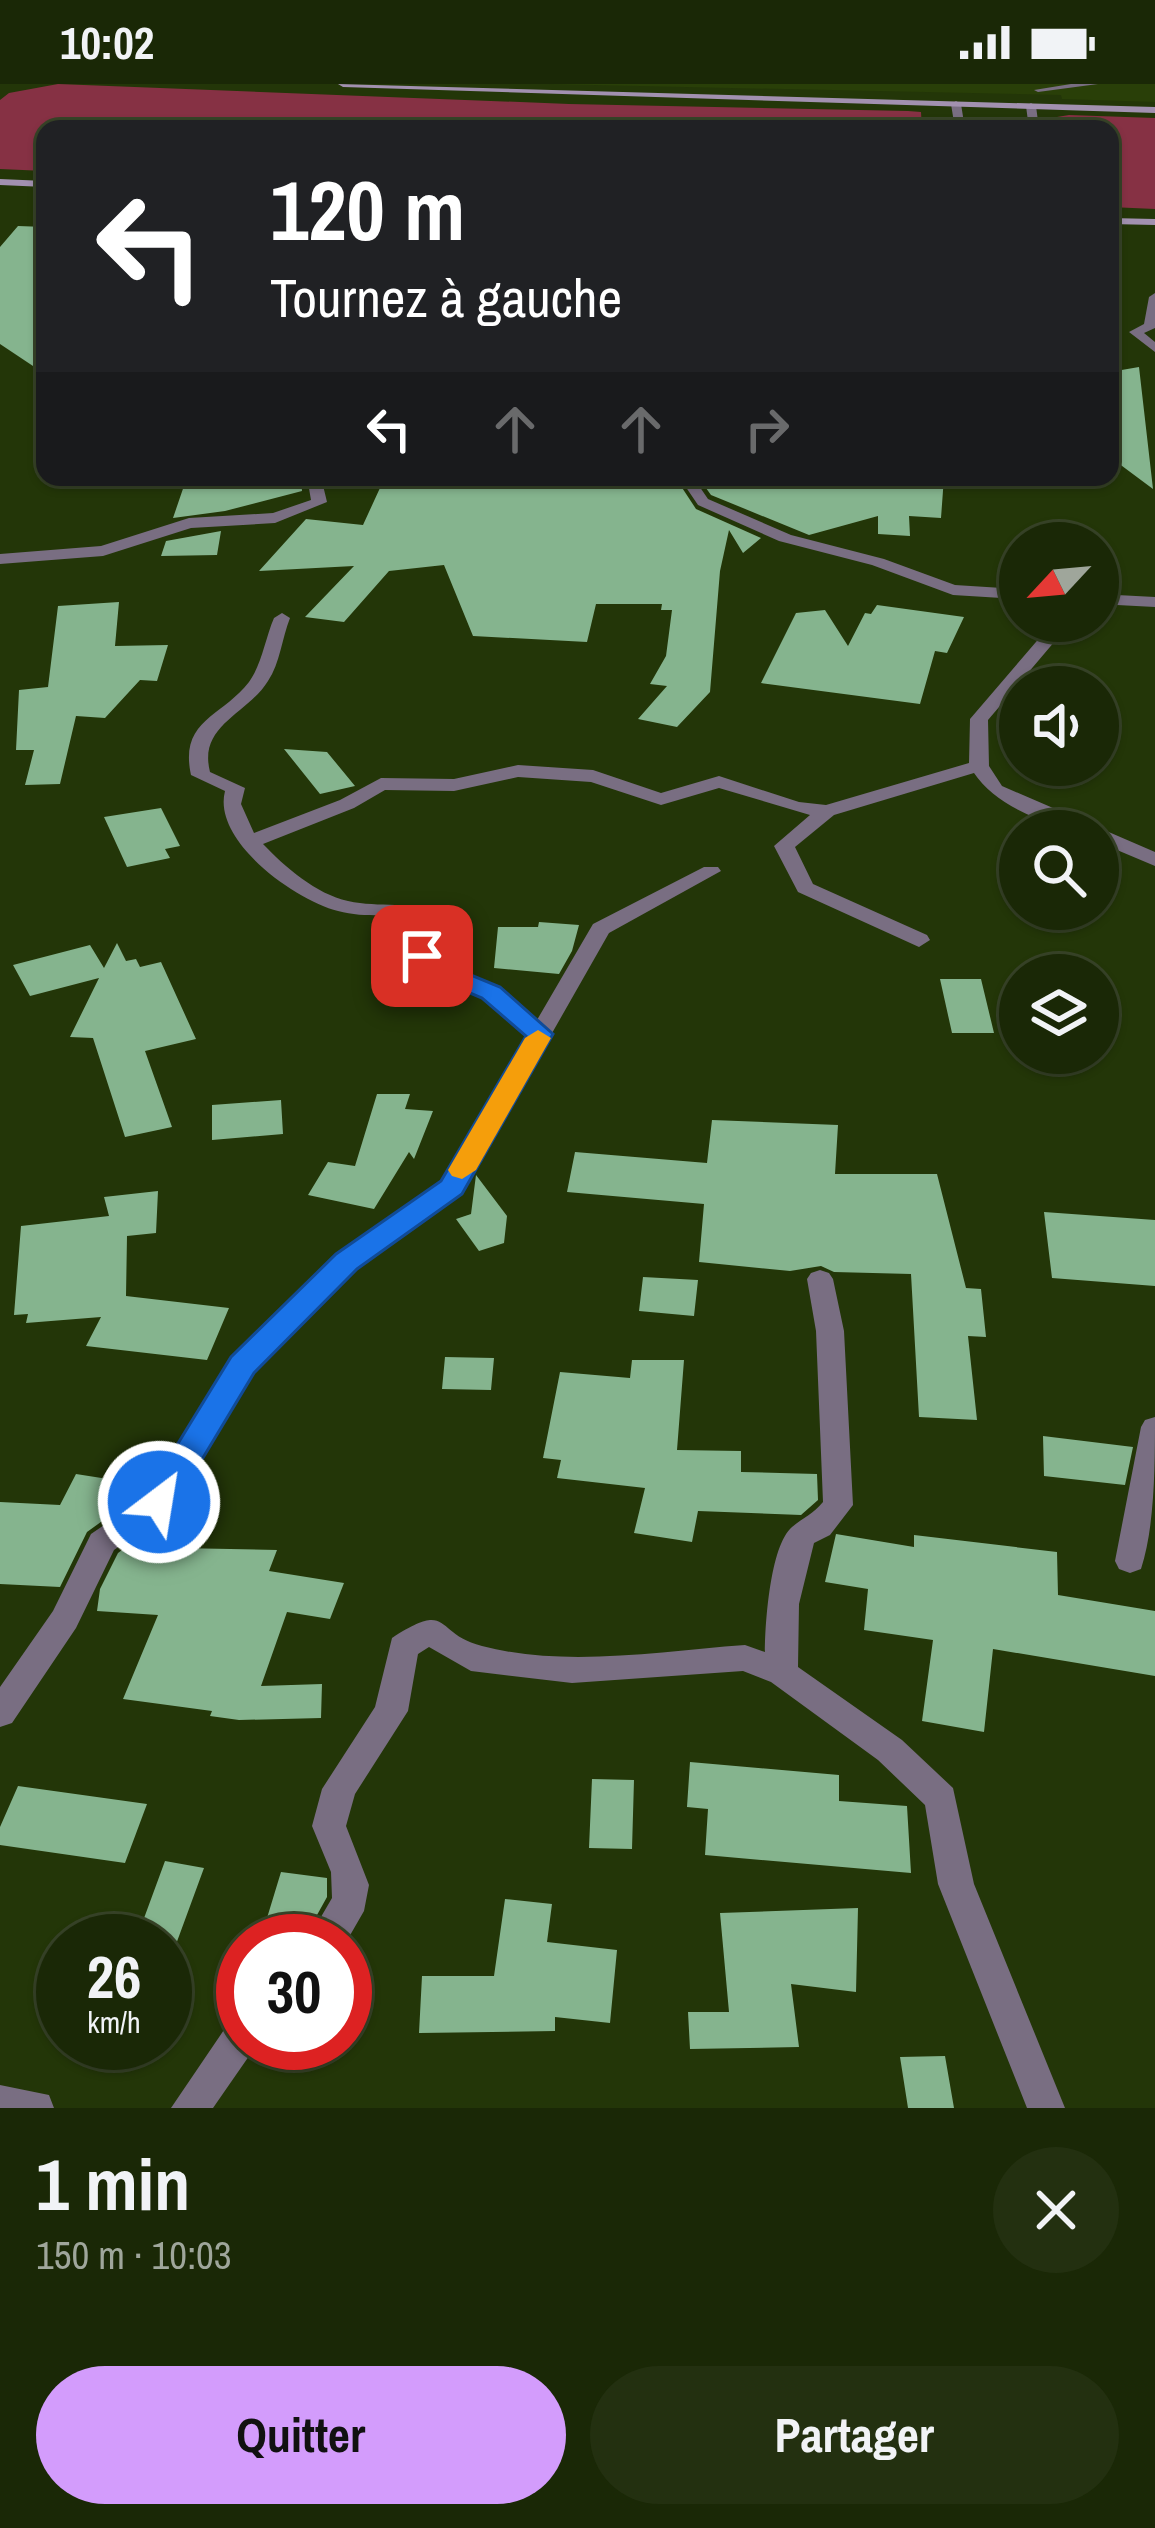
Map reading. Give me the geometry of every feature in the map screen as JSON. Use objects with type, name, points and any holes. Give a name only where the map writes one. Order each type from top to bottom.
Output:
[{"type":"street","points":[[343,84],[1155,110]]},
{"type":"street","points":[[956,104],[959,120]]},
{"type":"street","points":[[1031,106],[1033,120]]},
{"type":"street","points":[[0,182],[36,184]]},
{"type":"street","points":[[1119,220],[1155,222]]},
{"type":"street","points":[[1155,297],[1150,326],[1135,332],[1155,348]]},
{"type":"street","points":[[0,559],[103,550],[189,523],[275,518],[319,502],[316,486]]},
{"type":"street","points":[[692,486],[703,502],[785,538],[878,562],[953,590],[999,593]]},
{"type":"street","points":[[1119,600],[1155,602]]},
{"type":"street","points":[[282,618],[260,679],[214,717],[196,754],[201,775],[235,788],[228,799],[231,820],[249,842],[305,889],[342,906],[420,910],[434,916],[422,956],[427,966],[491,992],[540,1034]]},
{"type":"street","points":[[1041,810],[995,790],[979,766],[979,719],[1045,642]]},
{"type":"street","points":[[249,842],[347,804],[382,784],[454,785],[518,771],[593,776],[661,799],[718,782],[796,808],[827,811],[979,766]]},
{"type":"street","points":[[827,811],[784,846],[805,888],[919,940]]},
{"type":"street","points":[[1119,844],[1155,860]]},
{"type":"street","points":[[0,1713],[64,1619],[102,1542],[159,1502],[242,1365],[347,1262],[452,1187],[601,929],[711,871]]},
{"type":"street","points":[[782,1673],[779,1614],[792,1560],[801,1536],[819,1527],[838,1505],[830,1331],[820,1279]]},
{"type":"street","points":[[1130,1561],[1155,1427]]},
{"type":"street","points":[[346,1914],[352,1906],[351,1870],[329,1826],[339,1789],[391,1711],[404,1647],[429,1630],[472,1658],[551,1668],[745,1658],[782,1673],[890,1750],[940,1798],[956,1884],[1046,2108]]},
{"type":"street","points":[[190,2108],[217,2070]]},
{"type":"street","points":[[0,2104],[35,2108]]},
{"type":"lane","points":[[1038,90],[1094,84]]},
{"type":"shaded area","points":[[58,84],[569,104],[908,111],[921,112],[921,120],[36,120],[36,171],[0,169],[0,100],[9,93]]},
{"type":"shaded area","points":[[548,84],[1155,84],[1155,102],[1062,99],[1061,95]]},
{"type":"shaded area","points":[[1057,117],[1155,118],[1155,209],[1119,207],[1119,120]]},
{"type":"building","points":[[18,226],[36,227],[36,368],[0,344],[0,247]]},
{"type":"building","points":[[1139,367],[1153,489],[1119,464],[1119,370]]},
{"type":"building","points":[[184,486],[302,486],[302,491],[225,511],[173,518]]},
{"type":"building","points":[[381,486],[681,486],[696,509],[761,538],[743,553],[729,530],[720,571],[710,692],[677,727],[638,719],[667,686],[650,684],[666,656],[672,610],[661,610],[662,604],[596,604],[587,642],[473,636],[444,565],[389,571],[344,622],[305,617],[354,566],[259,571],[306,519],[363,525]]},
{"type":"building","points":[[704,486],[943,486],[941,518],[909,516],[910,536],[878,534],[878,516],[809,535],[711,495]]},
{"type":"building","points":[[221,531],[217,555],[161,556],[166,541]]},
{"type":"building","points":[[119,602],[115,646],[168,645],[157,681],[140,680],[105,718],[76,716],[60,784],[25,785],[34,750],[16,750],[19,690],[48,687],[58,606]]},
{"type":"building","points":[[877,605],[964,617],[947,653],[935,651],[920,704],[761,683],[796,613],[825,610],[848,646],[865,613],[871,614]]},
{"type":"building","points":[[284,749],[327,752],[355,786],[320,794]]},
{"type":"building","points":[[161,808],[180,846],[165,849],[170,858],[127,867],[104,817]]},
{"type":"building","points":[[539,922],[579,925],[559,974],[494,968],[498,927],[538,927]]},
{"type":"building","points":[[117,943],[126,961],[136,959],[140,967],[161,962],[196,1039],[145,1051],[172,1127],[125,1137],[93,1038],[70,1037],[99,978],[30,996],[13,965],[90,945],[104,968]]},
{"type":"building","points":[[940,979],[981,979],[994,1033],[952,1033]]},
{"type":"building","points":[[377,1094],[410,1094],[405,1109],[433,1111],[414,1159],[409,1152],[374,1209],[308,1195],[328,1162],[355,1166]]},
{"type":"building","points":[[281,1100],[283,1134],[212,1140],[212,1105]]},
{"type":"building","points":[[712,1120],[838,1125],[835,1174],[937,1174],[966,1288],[981,1289],[986,1337],[968,1336],[977,1420],[919,1417],[911,1274],[834,1272],[821,1266],[790,1271],[699,1262],[704,1204],[567,1192],[575,1152],[707,1163]]},
{"type":"building","points":[[476,1175],[507,1216],[504,1243],[479,1251],[456,1219],[471,1214]]},
{"type":"building","points":[[158,1191],[156,1233],[127,1236],[126,1296],[229,1308],[207,1360],[86,1346],[101,1317],[26,1323],[28,1314],[14,1315],[21,1226],[109,1216],[104,1197]]},
{"type":"building","points":[[1044,1212],[1155,1220],[1155,1286],[1052,1278]]},
{"type":"building","points":[[643,1277],[698,1280],[694,1316],[639,1311]]},
{"type":"building","points":[[445,1357],[494,1358],[491,1390],[442,1389]]},
{"type":"building","points":[[632,1360],[684,1360],[677,1450],[741,1451],[741,1472],[817,1474],[818,1500],[801,1515],[698,1511],[692,1542],[634,1533],[645,1488],[557,1478],[561,1460],[543,1458],[560,1372],[630,1378]]},
{"type":"building","points":[[1043,1436],[1133,1447],[1125,1485],[1044,1476]]},
{"type":"building","points":[[76,1474],[127,1482],[112,1514],[87,1532],[60,1587],[0,1584],[0,1502],[60,1505]]},
{"type":"building","points":[[836,1534],[914,1547],[914,1535],[1057,1552],[1058,1595],[1155,1611],[1155,1676],[993,1649],[984,1732],[922,1721],[933,1640],[864,1630],[868,1589],[825,1582]]},
{"type":"building","points":[[126,1547],[277,1550],[269,1571],[344,1583],[330,1619],[287,1612],[261,1686],[322,1684],[321,1718],[239,1720],[210,1716],[212,1711],[123,1699],[158,1615],[97,1611],[100,1589],[118,1553]]},
{"type":"building","points":[[690,1762],[839,1775],[839,1801],[907,1806],[911,1873],[705,1855],[708,1809],[687,1807]]},
{"type":"building","points":[[592,1779],[634,1780],[632,1849],[589,1848]]},
{"type":"building","points":[[18,1786],[147,1804],[125,1863],[0,1845],[0,1827]]},
{"type":"building","points":[[165,1861],[204,1868],[187,1914],[146,1914]]},
{"type":"building","points":[[281,1872],[327,1878],[327,1897],[318,1914],[268,1914]]},
{"type":"building","points":[[505,1899],[552,1904],[547,1942],[617,1950],[610,2023],[555,2017],[555,2031],[419,2033],[422,1976],[494,1976]]},
{"type":"building","points":[[858,1908],[856,1992],[791,1984],[799,2047],[690,2049],[688,2012],[729,2012],[720,1913]]},
{"type":"building","points":[[945,2056],[954,2108],[908,2108],[900,2057]]},
{"type":"slow traffic","points":[[462,1170],[538,1038]]},
{"type":"route","points":[[159,1502],[242,1365],[347,1262],[452,1187],[540,1034],[491,992],[427,966],[422,956]]}]
